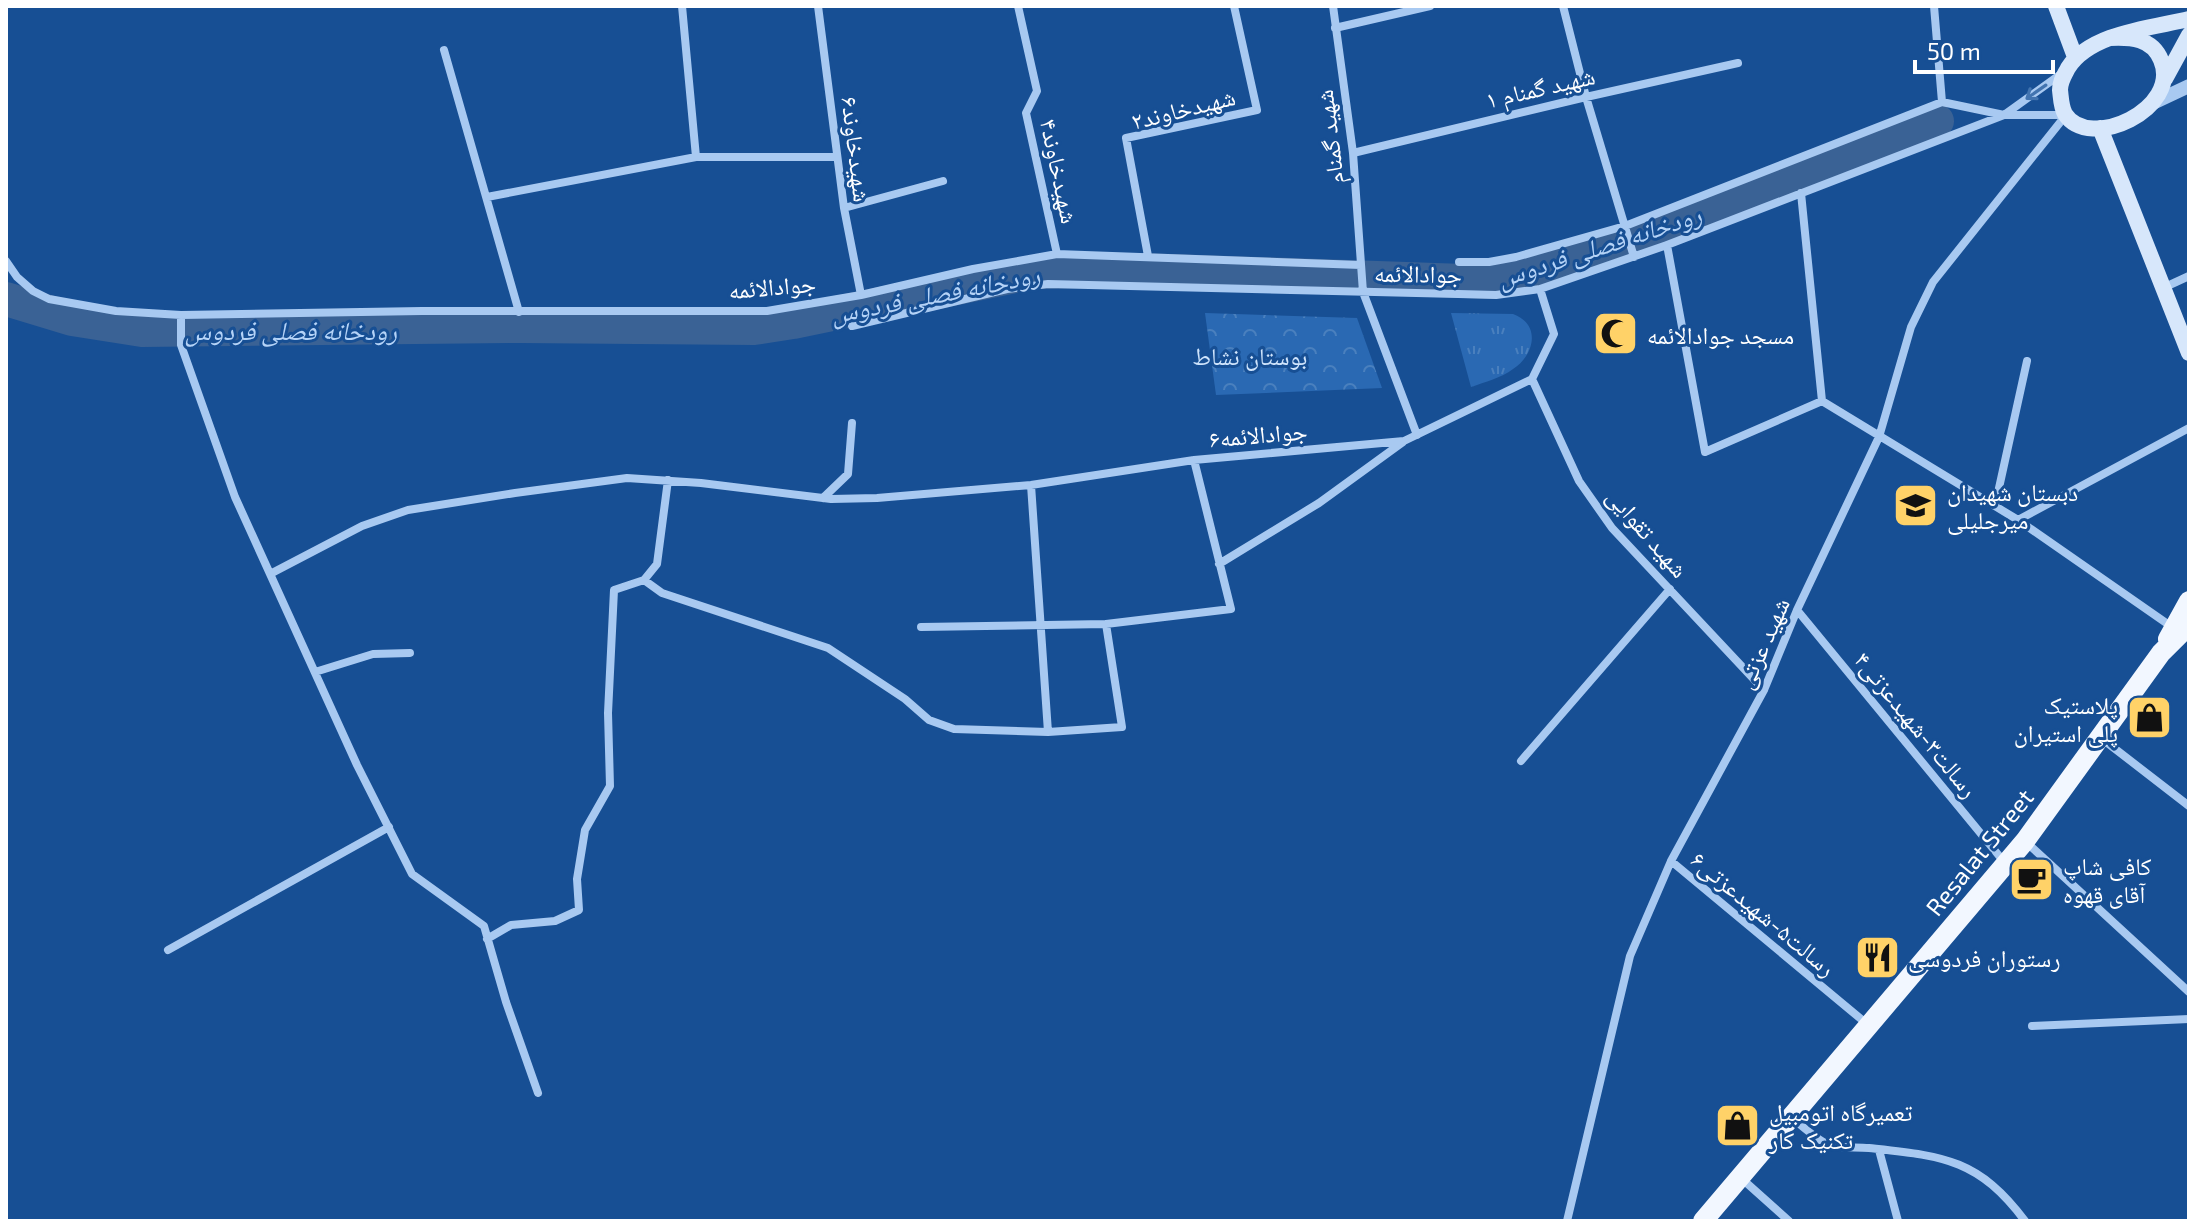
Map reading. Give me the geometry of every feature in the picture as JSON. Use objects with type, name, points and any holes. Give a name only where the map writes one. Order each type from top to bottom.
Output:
[{"type":"main road","points":[[2056,6],[2071,64]]},
{"type":"main road","points":[[2110,38],[2132,37],[2146,42],[2158,52],[2165,69],[2164,86],[2155,102],[2137,116],[2117,125],[2082,127],[2066,115],[2061,101],[2060,82],[2071,64],[2110,38],[2189,19]]},
{"type":"main road","points":[[2165,79],[2189,35]]},
{"type":"main road","points":[[2100,128],[2189,353]]},
{"type":"main road","name":"Resalat Street","points":[[1703,1221],[2025,841],[2181,626],[2189,601]]},
{"type":"street","points":[[682,6],[696,157]]},
{"type":"street","name":"شهیدخاوند۶","points":[[818,6],[844,208],[861,295]]},
{"type":"street","name":"شهیدخاوند۴","points":[[1018,6],[1037,91],[1026,113],[1057,254]]},
{"type":"street","name":"شهیدخاوند۲","points":[[1148,256],[1126,138],[1257,110],[1234,6]]},
{"type":"street","name":"شهید گمنام","points":[[1333,6],[1353,153],[1363,292],[1417,435]]},
{"type":"street","points":[[1335,28],[1430,6]]},
{"type":"street","points":[[1563,6],[1586,97],[1634,257]]},
{"type":"street","points":[[1934,6],[1942,102]]},
{"type":"street","points":[[444,50],[519,312]]},
{"type":"street","name":"شهید گمنام ۱","points":[[1353,153],[1738,63]]},
{"type":"street","name":"جوادالائمه","points":[[852,326],[1007,289],[1048,284],[1496,295],[1540,289],[1667,245],[2004,115],[2071,64]]},
{"type":"street","points":[[2155,102],[2189,86]]},
{"type":"street","name":"جوادالائمه","points":[[1459,262],[1489,262],[1516,257],[1625,226],[1942,102],[2004,115],[2066,115]]},
{"type":"street","name":"شهید عزتی","points":[[1567,1221],[1630,956],[1671,861],[1764,690],[1797,610],[1879,437],[1911,327],[1933,282],[2066,115]]},
{"type":"street","points":[[487,197],[696,157],[837,157]]},
{"type":"street","points":[[844,208],[943,181]]},
{"type":"street","points":[[1801,193],[1822,401]]},
{"type":"street","points":[[1667,245],[1705,452],[1822,401]]},
{"type":"street","name":"جوادالائمه","points":[[6,261],[17,277],[33,291],[49,299],[116,311],[181,315],[767,311],[861,295],[973,269],[1057,254],[1361,265]]},
{"type":"street","points":[[2163,288],[2189,276]]},
{"type":"street","points":[[1532,379],[1554,334],[1540,289]]},
{"type":"street","points":[[181,315],[181,345],[235,497],[357,765],[412,874],[484,926],[506,1002],[538,1093]]},
{"type":"street","points":[[1995,506],[2027,361]]},
{"type":"street","name":"جوادالائمه۶","points":[[270,574],[362,526],[408,510],[627,478],[823,498],[877,498],[1031,485],[1194,460],[1404,441],[1532,379]]},
{"type":"street","name":"شهید تقوایی","points":[[1532,379],[1579,481],[1612,528],[1764,690]]},
{"type":"street","points":[[1822,401],[2018,520],[2181,626]]},
{"type":"street","points":[[823,498],[848,474],[852,423]]},
{"type":"street","points":[[2018,520],[2189,428]]},
{"type":"street","points":[[1219,564],[1319,503],[1404,441]]},
{"type":"street","points":[[921,627],[1106,624],[1231,609],[1194,460]]},
{"type":"street","points":[[487,939],[511,925],[555,921],[579,910],[577,879],[585,830],[610,786],[608,713],[614,590],[644,580],[657,564],[668,480]]},
{"type":"street","points":[[1031,485],[1048,732]]},
{"type":"street","points":[[644,580],[662,593],[828,648],[905,699],[929,720],[954,729],[1048,732],[1122,727],[1106,624]]},
{"type":"street","points":[[1521,761],[1670,589]]},
{"type":"street","name":"رسالت۳-شهیدعزتی۴","points":[[1797,610],[2006,864]]},
{"type":"street","points":[[315,672],[373,654],[410,653]]},
{"type":"street","points":[[2100,737],[2189,806]]},
{"type":"street","points":[[168,950],[389,827]]},
{"type":"street","points":[[2025,841],[2189,992]]},
{"type":"street","name":"رسالت۵-شهیدعزتی۶","points":[[1671,861],[1868,1026]]},
{"type":"street","points":[[2032,1026],[2189,1019]]},
{"type":"street","points":[[1791,1117],[1829,1145],[1937,1157],[1960,1164],[2002,1194],[2025,1221]]},
{"type":"street","points":[[1879,1150],[1898,1221]]},
{"type":"street","points":[[1740,1177],[1789,1221]]},
{"type":"green space","name":"بوستان نشاط","points":[[1205,313],[1357,318],[1382,388],[1216,395]]},
{"type":"green space","points":[[1451,313],[1513,314],[1522,319],[1528,325],[1532,340],[1526,356],[1508,372],[1471,387]]},
{"type":"waterway","name":"رودخانه فصلی فردوس","points":[[6,299],[72,319],[142,330],[519,326],[754,328],[1035,272],[1142,270],[1493,282],[1518,277],[1619,243],[1937,121]]},
{"type":"place","name":"مسجد جوادالائمه","points":[[1616,334]]},
{"type":"place","name":"دبستان شهیدان میرجلیلی","points":[[1916,505]]},
{"type":"place","name":"پلاستیک پلی استیران","points":[[2149,718]]},
{"type":"place","name":"کافی شاپ آقای‌ قهوه","points":[[2032,879]]},
{"type":"place","name":"رستوران فردوسی","points":[[1877,957]]},
{"type":"place","name":"تعمیرگاه اتومبیل تکنیک کار","points":[[1738,1125]]}]
